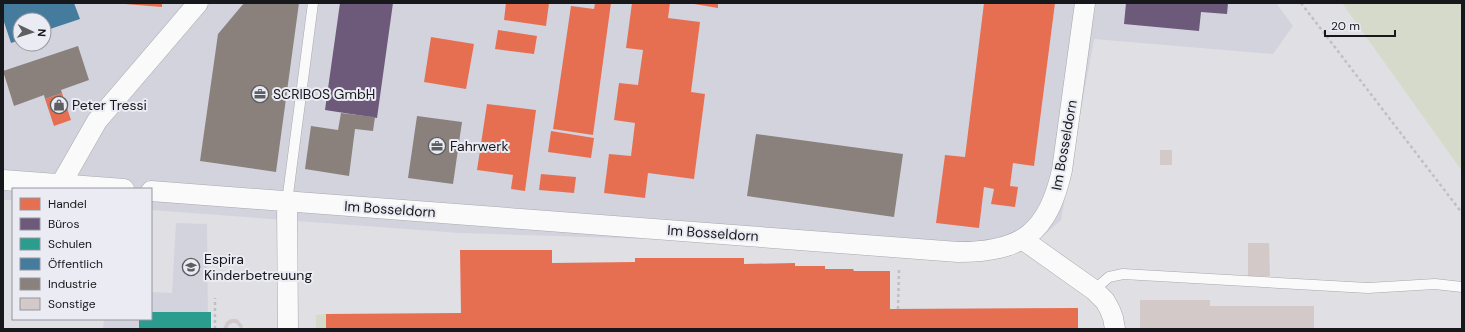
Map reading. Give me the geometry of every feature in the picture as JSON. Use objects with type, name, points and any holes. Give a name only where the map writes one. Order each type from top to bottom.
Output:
[{"type":"street","points":[[61,184],[97,121],[198,3]]},
{"type":"street","name":"Im Bosseldorn","points":[[152,191],[900,248],[958,252],[996,250],[1022,239],[1043,220],[1057,191],[1062,170],[1085,3]]},
{"type":"street","points":[[3,180],[111,188]]},
{"type":"street","points":[[287,202],[288,329]]},
{"type":"street","points":[[1022,239],[1094,290],[1105,301],[1110,310],[1115,329]]},
{"type":"lane","points":[[287,202],[313,3]]},
{"type":"lane","points":[[1094,290],[1109,277],[1123,274],[1368,288],[1434,284],[1462,287]]},
{"type":"path","points":[[1300,3],[1462,213]]},
{"type":"path","points":[[898,309],[900,248]]},
{"type":"path","points":[[215,298],[215,329]]},
{"type":"shaded area","points":[[3,3],[1276,3],[1293,26],[1273,54],[1094,39],[1061,220],[1026,251],[460,233],[152,210],[152,188],[12,188],[12,200],[3,200]]},
{"type":"shaded area","name":"Espira Kinderbetreuung","points":[[176,223],[207,224],[208,329],[103,329],[104,320],[152,320],[152,292],[172,293]]},
{"type":"green space","points":[[1342,3],[1462,3],[1462,171]]},
{"type":"green space","points":[[326,314],[326,329],[316,329],[316,315]]},
{"type":"building: Handel","points":[[162,3],[162,7],[125,4]]},
{"type":"building: Handel","points":[[506,3],[549,3],[546,26],[504,20]]},
{"type":"building: Handel","points":[[595,3],[611,3],[593,135],[553,129],[571,6],[594,9]]},
{"type":"building: Handel","points":[[632,3],[670,3],[668,18],[700,22],[691,92],[705,94],[694,179],[648,173],[645,198],[604,193],[609,154],[631,156],[635,123],[614,120],[619,83],[638,85],[643,50],[626,48]]},
{"type":"building: Handel","points":[[688,3],[718,3],[718,8]]},
{"type":"building: Handel","points":[[984,3],[1055,3],[1034,166],[1013,163],[1010,186],[1018,187],[1015,207],[991,204],[994,189],[984,187],[979,228],[936,223],[945,155],[965,157]]},
{"type":"building: Handel","points":[[498,30],[537,36],[534,54],[495,49]]},
{"type":"building: Handel","points":[[431,37],[474,44],[466,89],[424,82]]},
{"type":"building: Handel","points":[[62,93],[71,120],[54,126],[45,99]]},
{"type":"building: Handel","points":[[487,104],[536,110],[525,191],[511,189],[513,175],[477,170]]},
{"type":"building: Handel","points":[[551,131],[594,138],[591,158],[548,152]]},
{"type":"building: Handel","points":[[541,174],[576,177],[574,193],[539,190]]},
{"type":"building: Handel","points":[[460,250],[552,250],[552,263],[635,262],[635,258],[744,258],[744,264],[795,263],[795,266],[825,266],[825,269],[890,271],[890,309],[1078,308],[1078,329],[326,329],[326,314],[461,313]]},
{"type":"building: Büros","points":[[340,3],[393,3],[377,118],[325,110]]},
{"type":"building: Büros","points":[[1126,3],[1228,3],[1227,14],[1201,12],[1199,31],[1124,24]]},
{"type":"building: Schulen","points":[[152,312],[211,312],[211,329],[139,329],[139,320],[152,320]]},
{"type":"building: Öffentlich","points":[[3,3],[74,3],[80,19],[52,28],[52,12],[12,12],[11,43],[3,19]]},
{"type":"building: Industrie","points":[[244,3],[299,3],[276,172],[200,161],[218,34]]},
{"type":"building: Industrie","points":[[78,46],[89,80],[61,90],[62,93],[45,99],[44,95],[14,106],[3,71]]},
{"type":"building: Industrie","points":[[341,113],[375,117],[373,131],[355,129],[349,176],[305,169],[311,126],[338,130]]},
{"type":"building: Industrie","points":[[417,116],[462,122],[453,184],[408,178]]},
{"type":"building: Industrie","points":[[756,134],[903,154],[894,217],[747,196]]},
{"type":"building: Sonstige","points":[[1160,150],[1172,150],[1172,165],[1160,165]]},
{"type":"building: Sonstige","points":[[1248,243],[1269,243],[1270,276],[1248,277]]},
{"type":"building: Sonstige","points":[[1140,300],[1210,300],[1210,306],[1314,306],[1314,329],[1140,329]]},
{"type":"building: Sonstige","points":[[231,319],[237,319],[243,326],[241,329],[236,323],[232,323],[227,329],[223,329],[226,322]]},
{"type":"place","name":"SCRIBOS GmbH","points":[[260,94]]},
{"type":"place","name":"Peter Tressi","points":[[59,105]]},
{"type":"place","name":"Fahrwerk","points":[[437,146]]},
{"type":"place","name":"Espira Kinderbetreuung","points":[[191,267]]}]
